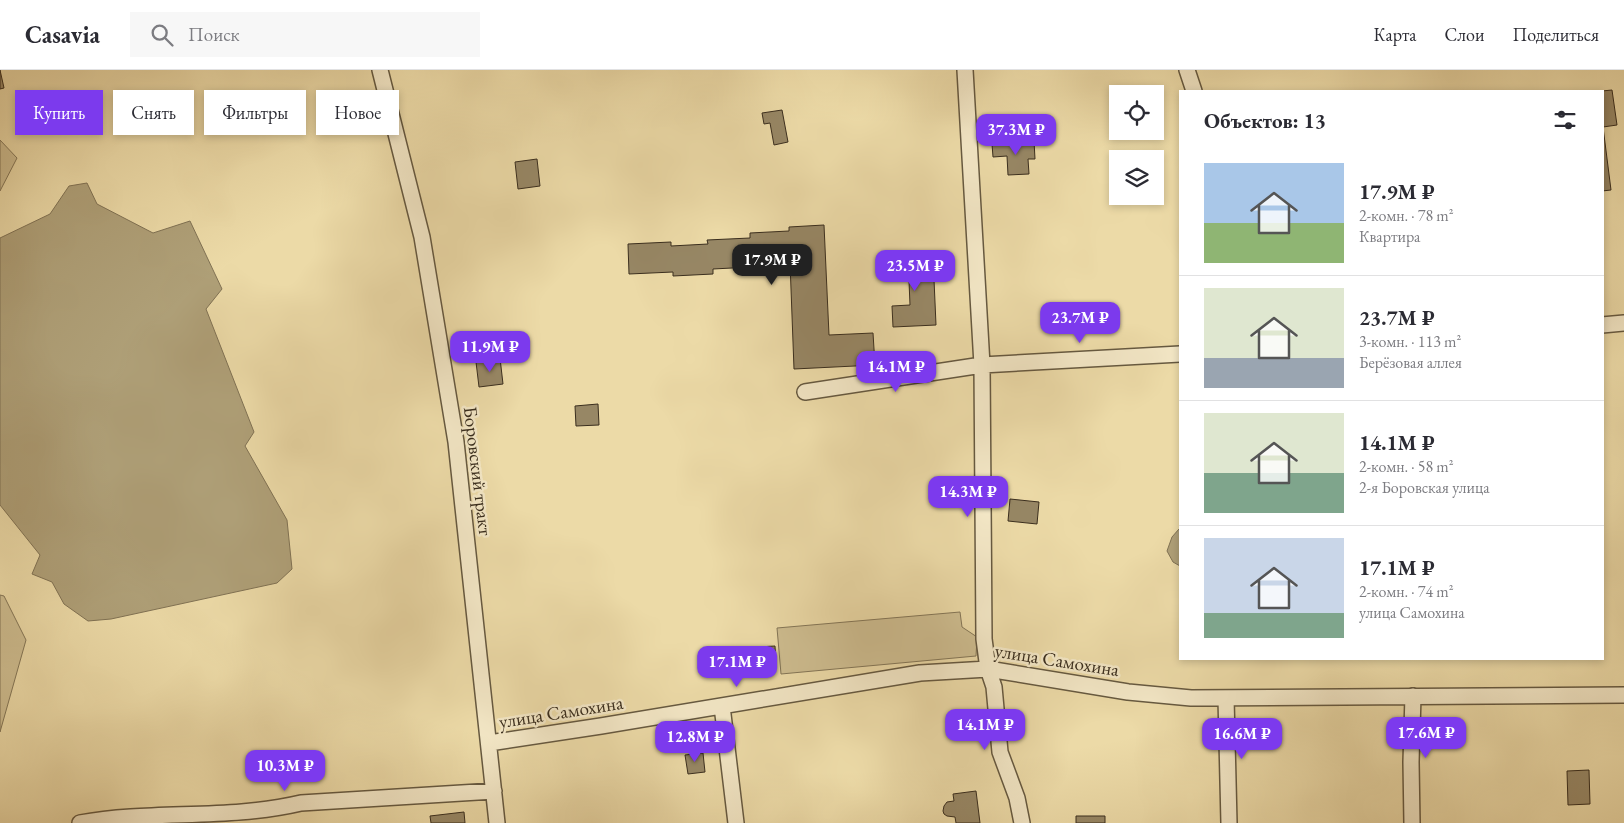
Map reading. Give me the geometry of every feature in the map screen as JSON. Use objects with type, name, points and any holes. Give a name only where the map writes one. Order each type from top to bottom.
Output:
[{"type":"street","name":"Боровский тракт","points":[[380,70],[422,236],[456,442],[497,823]]},
{"type":"street","points":[[965,70],[982,365],[984,638],[988,668],[994,687],[1000,752],[1017,798],[1022,823]]},
{"type":"street","points":[[1187,70],[1194,90]]},
{"type":"street","points":[[1604,325],[1624,323]]},
{"type":"street","points":[[805,392],[982,365],[1179,354]]},
{"type":"street","name":"улица Самохина","points":[[489,743],[920,673],[988,668],[1128,692],[1191,698],[1624,695]]},
{"type":"street","points":[[1412,823],[1411,762],[1414,696]]},
{"type":"street","points":[[1226,698],[1229,823]]},
{"type":"street","points":[[722,706],[736,823]]},
{"type":"street","points":[[80,823],[154,816],[273,817],[301,804],[494,790]]},
{"type":"shaded area","points":[[0,140],[17,158],[0,191]]},
{"type":"shaded area","points":[[87,183],[97,204],[153,233],[190,221],[222,289],[206,309],[254,432],[245,446],[287,520],[292,569],[277,583],[111,619],[88,621],[64,604],[52,582],[32,574],[40,555],[0,505],[0,238],[50,214],[69,186]]},
{"type":"shaded area","points":[[1179,529],[1179,565],[1173,562],[1167,551],[1172,537]]},
{"type":"shaded area","points":[[0,595],[4,596],[26,640],[0,732]]},
{"type":"shaded area","points":[[960,612],[962,627],[977,637],[976,656],[781,674],[777,628]]},
{"type":"building","points":[[0,70],[4,88],[0,89]]},
{"type":"building","points":[[1612,90],[1617,125],[1604,127],[1604,91]]},
{"type":"building","points":[[782,110],[788,142],[774,145],[770,123],[764,124],[762,113]]},
{"type":"building","points":[[1604,135],[1611,190],[1604,191]]},
{"type":"building","points":[[1034,141],[1035,159],[1028,159],[1029,174],[1008,175],[1007,156],[993,157],[992,144]]},
{"type":"building","points":[[537,159],[540,186],[518,189],[515,162]]},
{"type":"building","points":[[824,225],[829,335],[873,333],[875,365],[794,369],[790,262],[751,263],[751,267],[713,269],[713,274],[673,276],[673,272],[629,274],[628,244],[671,242],[671,246],[708,244],[707,240],[750,238],[750,233],[789,231],[789,227]]},
{"type":"building","points":[[933,257],[936,325],[893,327],[892,306],[910,305],[909,281],[891,281],[891,258]]},
{"type":"building","points":[[500,358],[503,384],[479,387],[476,362]]},
{"type":"building","points":[[598,404],[599,425],[576,426],[575,406]]},
{"type":"building","points":[[1010,499],[1039,502],[1037,524],[1008,521]]},
{"type":"building","points":[[775,646],[776,665],[759,666],[758,647]]},
{"type":"building","points":[[703,753],[705,772],[688,774],[685,755]]},
{"type":"building","points":[[1589,770],[1590,804],[1568,805],[1567,771]]},
{"type":"building","points":[[976,791],[980,823],[956,823],[955,817],[944,814],[944,806],[947,802],[954,801],[953,794]]},
{"type":"building","points":[[464,812],[465,823],[431,823],[430,816]]},
{"type":"building","points":[[1076,816],[1105,816],[1105,823],[1076,823]]}]
